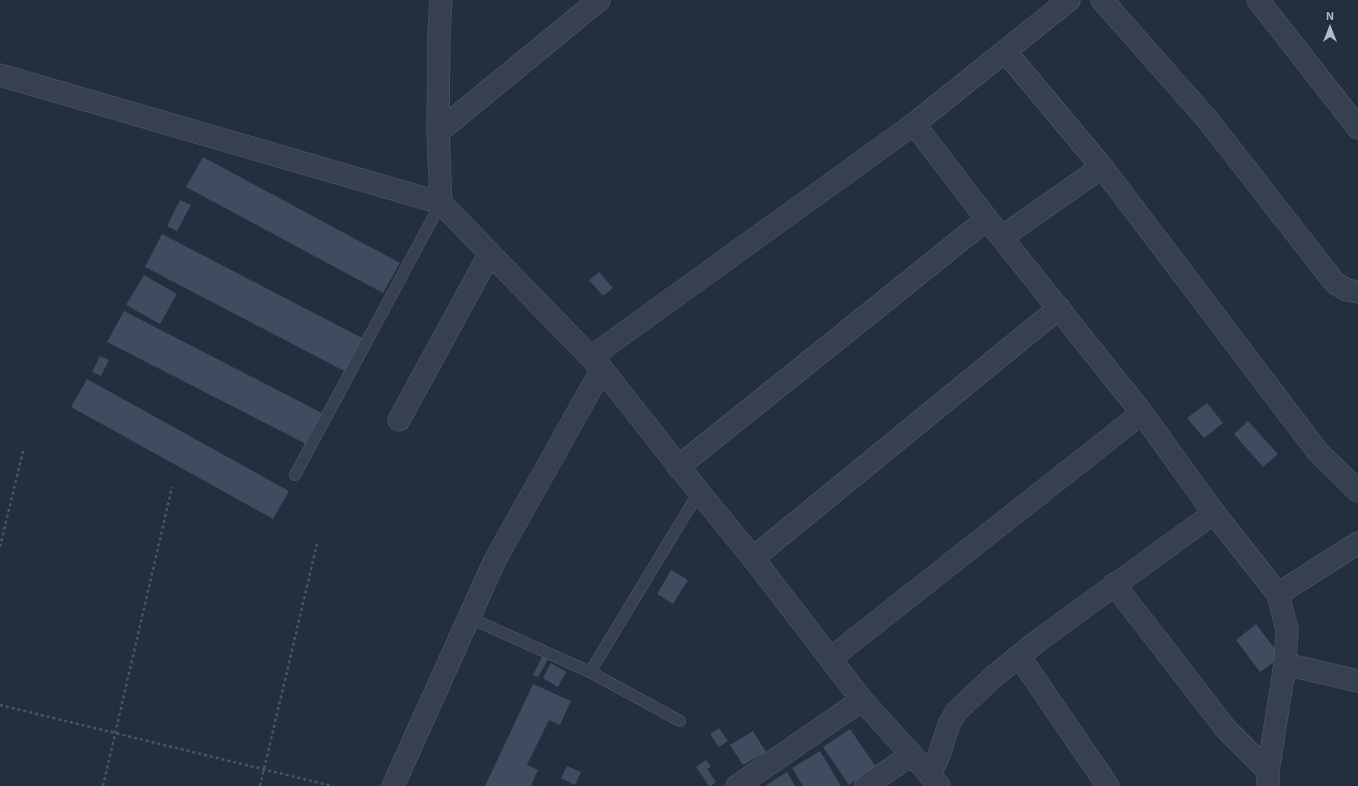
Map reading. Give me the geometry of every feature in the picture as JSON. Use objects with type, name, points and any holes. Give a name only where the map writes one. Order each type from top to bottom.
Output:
[{"type":"street","points":[[441,0],[439,33],[438,132],[441,203]]},
{"type":"street","points":[[438,132],[599,0]]},
{"type":"street","points":[[393,786],[495,560],[596,363],[914,124],[1070,0]]},
{"type":"street","points":[[1102,0],[1206,119],[1335,283],[1347,290],[1358,292]]},
{"type":"street","points":[[1258,0],[1358,128]]},
{"type":"street","points":[[1005,51],[1102,167],[1318,452],[1358,491]]},
{"type":"street","points":[[0,74],[441,203],[596,363],[678,467],[753,558],[862,700],[935,780]]},
{"type":"street","points":[[914,124],[987,219],[1142,413],[1214,513],[1278,594],[1287,629],[1285,664],[1268,778]]},
{"type":"street","points":[[1002,237],[1102,167]]},
{"type":"street","points":[[678,467],[987,219]]},
{"type":"street","points":[[399,420],[490,253]]},
{"type":"street","points":[[753,558],[1059,308]]},
{"type":"street","points":[[830,658],[1142,413]]},
{"type":"street","points":[[935,780],[939,755],[950,724],[957,711],[993,677],[1019,656],[1114,584],[1214,513]]},
{"type":"street","points":[[1278,594],[1358,543]]},
{"type":"street","points":[[1114,584],[1226,729],[1268,778]]},
{"type":"street","points":[[1019,656],[1108,786]]},
{"type":"street","points":[[1285,664],[1358,682]]},
{"type":"street","points":[[737,786],[862,700]]},
{"type":"street","points":[[866,786],[911,755]]},
{"type":"lane","points":[[295,475],[441,203]]},
{"type":"lane","points":[[590,672],[699,492]]},
{"type":"lane","points":[[470,618],[590,672],[680,721]]},
{"type":"path","points":[[0,547],[23,451]]},
{"type":"path","points":[[102,786],[172,487]]},
{"type":"path","points":[[260,786],[318,544]]},
{"type":"path","points":[[0,705],[332,786]]},
{"type":"building","points":[[203,157],[400,263],[383,293],[186,187]]},
{"type":"building","points":[[180,200],[191,205],[177,231],[167,226]]},
{"type":"building","points":[[162,234],[364,339],[346,372],[145,267]]},
{"type":"building","points":[[599,272],[613,288],[603,296],[589,280]]},
{"type":"building","points":[[144,275],[177,294],[160,324],[126,305]]},
{"type":"building","points":[[124,311],[324,414],[308,445],[107,342]]},
{"type":"building","points":[[100,356],[109,360],[101,376],[92,372]]},
{"type":"building","points":[[87,379],[289,491],[273,519],[71,407]]},
{"type":"building","points":[[1207,403],[1223,423],[1204,438],[1187,418]]},
{"type":"building","points":[[1248,421],[1278,454],[1263,467],[1234,434]]},
{"type":"building","points":[[671,570],[688,580],[673,604],[657,594]]},
{"type":"building","points":[[1256,624],[1281,657],[1260,672],[1236,640]]},
{"type":"building","points":[[543,655],[549,658],[538,677],[533,675]]},
{"type":"building","points":[[551,663],[566,672],[558,687],[543,678]]},
{"type":"building","points":[[533,684],[571,701],[560,725],[549,720],[527,765],[538,770],[531,786],[485,786]]},
{"type":"building","points":[[719,728],[728,741],[719,747],[710,734]]},
{"type":"building","points":[[850,729],[876,767],[849,785],[823,747]]},
{"type":"building","points":[[753,731],[766,752],[743,765],[730,745]]},
{"type":"building","points":[[820,751],[841,786],[803,786],[792,768]]},
{"type":"building","points":[[706,760],[711,767],[707,769],[716,782],[711,786],[709,786],[696,767]]},
{"type":"building","points":[[567,766],[581,772],[575,785],[561,778]]},
{"type":"building","points":[[787,772],[795,786],[765,786]]}]
